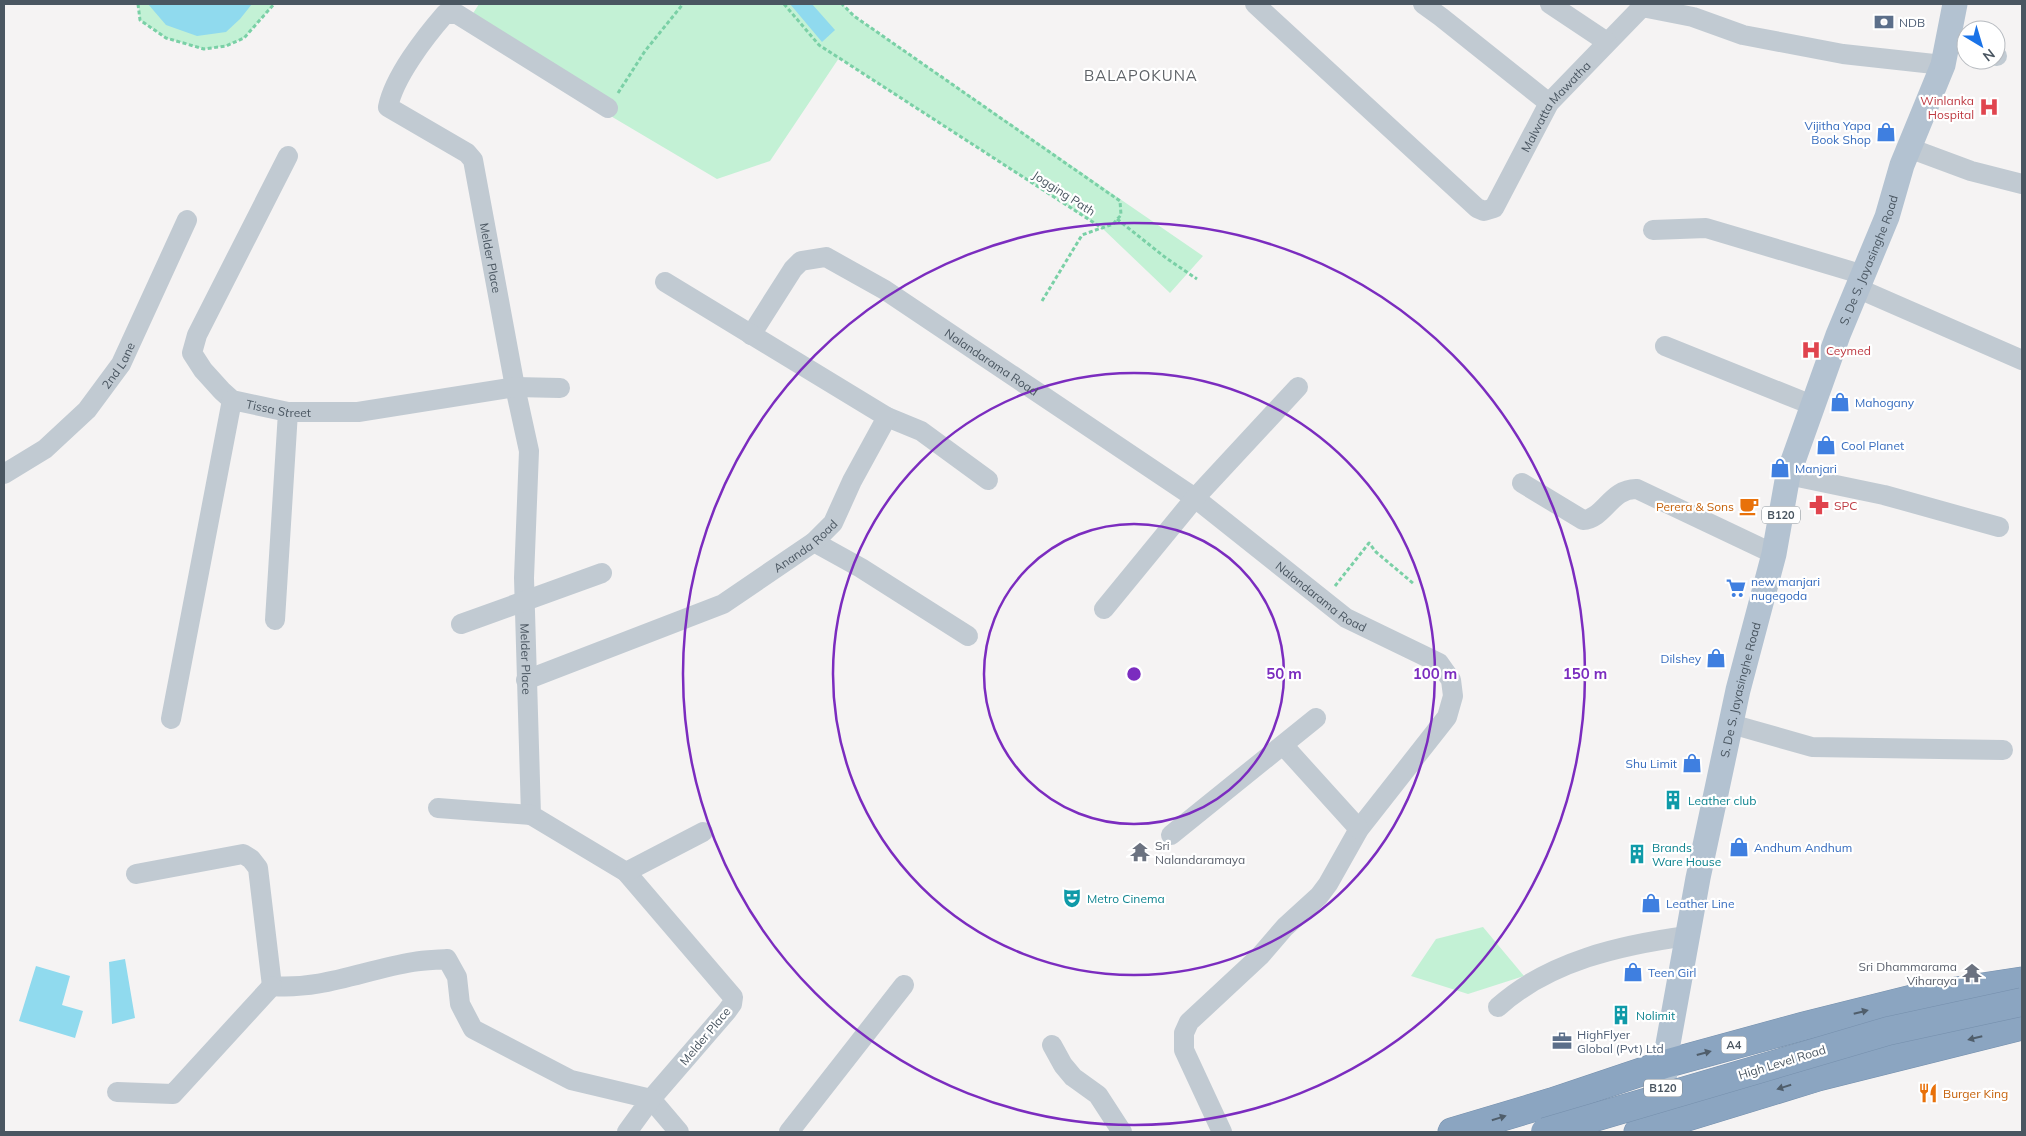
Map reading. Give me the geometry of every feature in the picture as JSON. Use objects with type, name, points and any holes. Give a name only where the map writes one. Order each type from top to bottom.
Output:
[{"type":"highway","name":"A4","points":[[1452,1132],[1552,1102],[1667,1054],[1804,1026],[1924,996],[2022,981]]},
{"type":"highway","name":"High Level Road","points":[[1545,1132],[1888,1031],[2022,1002]]},
{"type":"highway","points":[[1804,1026],[1818,1077]]},
{"type":"highway","points":[[1652,1130],[1818,1077],[2022,1026]]},
{"type":"highway","points":[[1552,1102],[1562,1132]]},
{"type":"main road","name":"S. De S. Jayasinghe Road","points":[[1955,4],[1956,22]]},
{"type":"main road","name":"S. De S. Jayasinghe Road","points":[[1667,1054],[1698,878],[1738,690],[1774,554],[1788,475],[1812,405],[1887,217],[1902,166],[1942,65],[1956,43]]},
{"type":"main road","name":"B120","points":[[1652,1130],[1667,1054]]},
{"type":"street","name":"Malwatta Mawatha","points":[[1255,4],[1478,208],[1484,211],[1494,208],[1549,103],[1606,42],[1642,7],[1693,17],[1743,35],[1842,54],[1942,65]]},
{"type":"street","points":[[1422,4],[1549,103]]},
{"type":"street","points":[[1550,4],[1606,42]]},
{"type":"street","name":"Melder Place","points":[[608,108],[457,14],[445,14],[428,34],[391,92],[388,106],[467,153],[473,160],[515,387],[529,452],[524,578],[531,815],[626,872],[732,997],[733,1001],[727,1011],[651,1099]]},
{"type":"street","points":[[1909,148],[1971,171],[2022,184]]},
{"type":"street","name":"Tissa Street","points":[[288,156],[197,335],[192,353],[203,370],[232,400],[288,412],[358,412],[515,387],[560,388]]},
{"type":"street","name":"2nd Lane","points":[[4,474],[44,449],[87,410],[121,364],[187,220]]},
{"type":"street","points":[[1653,230],[1706,228],[1860,281],[2022,360]]},
{"type":"street","name":"Nalandarama Road","points":[[751,335],[793,269],[801,261],[826,257],[885,290],[1195,498],[1346,618],[1439,663],[1451,680],[1453,696],[1447,717],[1359,830],[1319,896],[1285,928],[1260,956],[1189,1022],[1184,1033],[1184,1050],[1222,1132]]},
{"type":"street","points":[[665,282],[887,417],[921,431],[988,480]]},
{"type":"street","points":[[1665,346],[1812,405]]},
{"type":"street","points":[[1104,609],[1195,498],[1298,387]]},
{"type":"street","points":[[171,719],[232,400]]},
{"type":"street","points":[[276,620],[288,412]]},
{"type":"street","name":"Ananda Road","points":[[526,680],[723,604],[814,542],[833,523],[852,481],[887,417]]},
{"type":"street","points":[[1788,475],[1884,495],[1999,527]]},
{"type":"street","points":[[1522,483],[1583,520],[1592,518],[1620,492],[1628,489],[1638,489],[1774,554]]},
{"type":"street","points":[[814,542],[861,568],[968,636]]},
{"type":"street","points":[[461,624],[602,573]]},
{"type":"street","points":[[1172,835],[1316,718]]},
{"type":"street","points":[[1731,724],[1812,747],[2003,750]]},
{"type":"street","points":[[1283,745],[1359,830]]},
{"type":"street","points":[[438,808],[531,815]]},
{"type":"street","points":[[626,872],[703,832]]},
{"type":"street","points":[[117,1092],[174,1094],[272,986],[258,868],[251,859],[243,854],[136,874]]},
{"type":"street","points":[[1498,1007],[1517,990],[1584,958],[1645,942],[1687,936]]},
{"type":"street","points":[[272,986],[293,987],[349,978],[413,962],[447,959],[457,977],[460,1004],[473,1029],[571,1080],[651,1099],[679,1132]]},
{"type":"street","points":[[789,1132],[904,985]]},
{"type":"street","points":[[1052,1045],[1063,1065],[1073,1077],[1098,1096],[1122,1132]]},
{"type":"street","points":[[627,1132],[651,1099]]},
{"type":"path","points":[[138,4],[140,20],[166,38],[204,49],[226,46],[244,38],[274,4]]},
{"type":"path","points":[[608,108],[646,51],[683,4]]},
{"type":"path","name":"Jogging Path","points":[[784,4],[819,46],[1102,228],[1113,224],[1121,215],[1120,201],[854,16],[842,4]]},
{"type":"path","points":[[1117,219],[1166,258],[1197,279]]},
{"type":"path","points":[[1042,300],[1082,235],[1102,228]]},
{"type":"path","points":[[1322,599],[1356,561],[1368,543],[1414,584]]},
{"type":"green space","points":[[138,4],[274,4],[244,38],[226,46],[204,49],[166,38],[140,20]]},
{"type":"green space","points":[[479,4],[842,4],[854,16],[1203,256],[1170,293],[1102,228],[839,58],[770,161],[717,179],[614,118],[468,21]]},
{"type":"green space","points":[[1483,927],[1524,976],[1468,994],[1411,976],[1436,939]]},
{"type":"water","points":[[148,4],[252,4],[226,32],[197,36],[166,25]]},
{"type":"water","points":[[790,4],[812,4],[835,30],[822,42]]},
{"type":"water","points":[[125,959],[135,1018],[112,1024],[109,962]]},
{"type":"water","points":[[36,966],[70,976],[62,1005],[83,1011],[75,1038],[19,1021]]},
{"type":"place","name":"NDB","points":[[1884,22]]},
{"type":"place","name":"Winlanka Hospital","points":[[1989,107]]},
{"type":"place","name":"Vijitha Yapa Book Shop","points":[[1886,132]]},
{"type":"place","name":"Ceymed","points":[[1811,350]]},
{"type":"place","name":"Mahogany","points":[[1840,402]]},
{"type":"place","name":"Cool Planet","points":[[1826,445]]},
{"type":"place","name":"Manjari","points":[[1780,468]]},
{"type":"place","name":"SPC","points":[[1819,505]]},
{"type":"place","name":"Perera & Sons","points":[[1749,506]]},
{"type":"place","name":"new manjari nugegoda","points":[[1736,588]]},
{"type":"place","name":"Dilshey","points":[[1716,658]]},
{"type":"place","name":"Shu Limit","points":[[1692,763]]},
{"type":"place","name":"Leather club","points":[[1673,800]]},
{"type":"place","name":"Andhum Andhum","points":[[1739,847]]},
{"type":"place","name":"Sri Nalandaramaya","points":[[1140,852]]},
{"type":"place","name":"Brands Ware House","points":[[1637,854]]},
{"type":"place","name":"Metro Cinema","points":[[1072,898]]},
{"type":"place","name":"Leather Line","points":[[1651,903]]},
{"type":"place","name":"Teen Girl","points":[[1633,972]]},
{"type":"place","name":"Sri Dhammarama Viharaya","points":[[1972,973]]},
{"type":"place","name":"Nolimit","points":[[1621,1015]]},
{"type":"place","name":"HighFlyer Global (Pvt) Ltd","points":[[1562,1041]]},
{"type":"place","name":"Burger King","points":[[1928,1093]]},
{"type":"district","name":"BALAPOKUNA","points":[[1141,75]]}]
